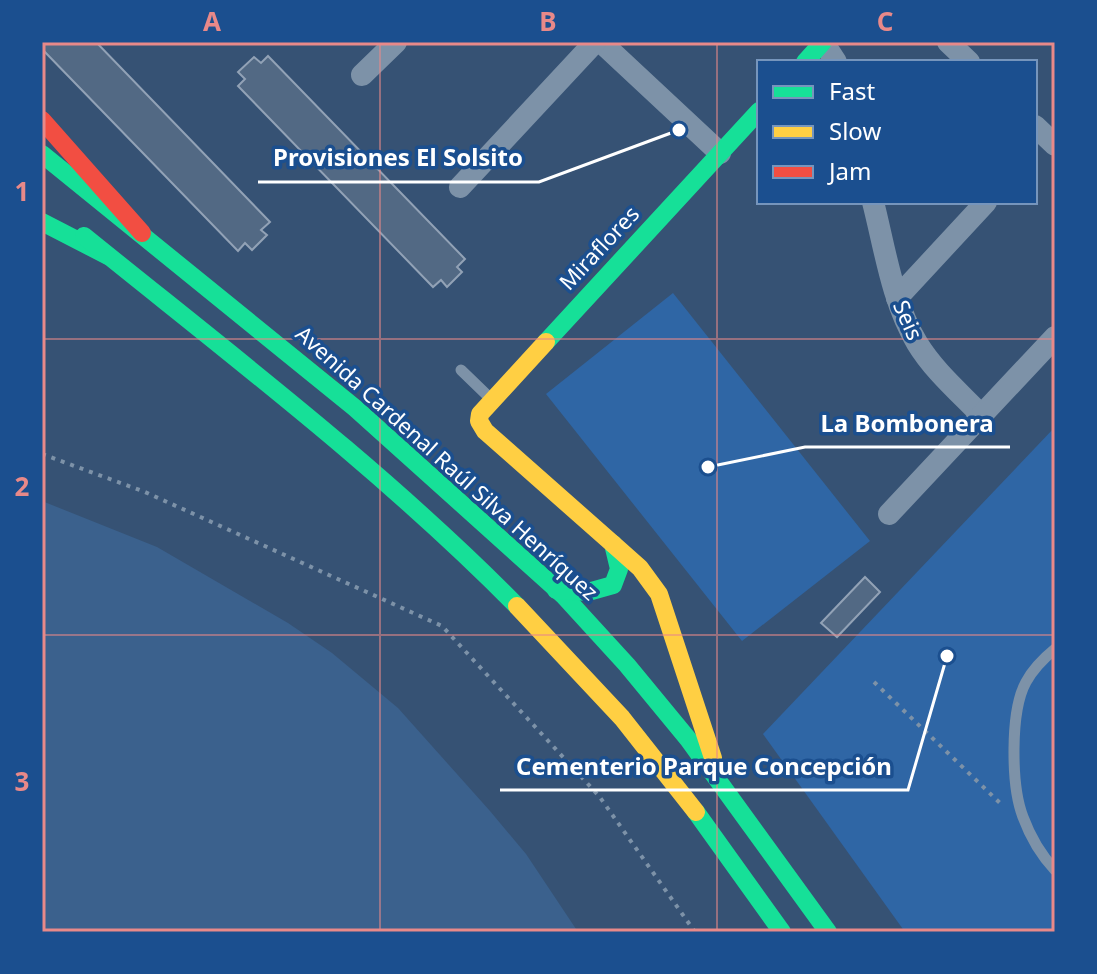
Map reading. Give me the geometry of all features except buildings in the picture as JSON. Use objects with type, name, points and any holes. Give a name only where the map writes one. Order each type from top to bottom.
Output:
[{"type":"main road","points":[[807,60],[823,42]]},
{"type":"main road","name":"Miraflores","points":[[613,544],[485,431],[479,421],[480,414],[757,113]]},
{"type":"main road","points":[[42,120],[142,233]]},
{"type":"main road","name":"Avenida Cardenal Raúl Silva Henríquez","points":[[42,154],[363,415],[556,590],[596,630],[722,786],[762,837],[828,932]]},
{"type":"main road","points":[[42,202],[365,465],[514,603],[563,653],[655,758],[782,932]]},
{"type":"main road","points":[[42,222],[108,256]]},
{"type":"main road","points":[[556,590],[588,592],[613,585],[619,569],[613,544]]},
{"type":"main road","points":[[613,544],[640,568],[659,594],[722,786]]},
{"type":"street","points":[[362,75],[396,42]]},
{"type":"street","points":[[460,187],[598,42],[720,153]]},
{"type":"street","points":[[823,42],[835,60]]},
{"type":"street","points":[[948,42],[967,60]]},
{"type":"street","name":"Seis","points":[[874,204],[897,298],[911,331],[929,360],[983,417]]},
{"type":"street","points":[[897,298],[984,204]]},
{"type":"street","points":[[889,514],[1055,337]]},
{"type":"lane","points":[[461,370],[491,399]]},
{"type":"lane","points":[[1055,649],[1025,683],[1016,718],[1016,789],[1022,816],[1055,870]]},
{"type":"path","points":[[42,454],[145,492],[442,626],[599,796],[695,932]]},
{"type":"path","points":[[874,682],[1028,827]]},
{"type":"shaded area","points":[[673,293],[870,541],[742,641],[546,394]]},
{"type":"shaded area","points":[[1055,427],[1055,932],[905,932],[763,734]]},
{"type":"shaded area","points":[[42,501],[157,547],[288,623],[332,653],[398,708],[490,811],[526,854],[578,932],[42,932]]},
{"type":"traffic: fast","points":[[807,60],[823,42]]},
{"type":"traffic: fast","points":[[546,342],[757,113]]},
{"type":"traffic: fast","points":[[42,154],[355,408],[563,595],[627,665],[688,739],[828,932]]},
{"type":"traffic: fast","points":[[42,222],[108,256]]},
{"type":"traffic: fast","points":[[84,236],[360,461],[517,606]]},
{"type":"traffic: fast","points":[[556,590],[588,592],[613,585],[619,569],[613,544]]},
{"type":"traffic: fast","points":[[696,812],[782,932]]},
{"type":"traffic: slow","points":[[546,342],[480,414],[479,421],[485,431],[613,544]]},
{"type":"traffic: slow","points":[[613,544],[640,568],[659,594],[713,758]]},
{"type":"traffic: slow","points":[[517,606],[622,718],[696,812]]},
{"type":"traffic: jam","points":[[42,120],[142,233]]},
{"type":"place","name":"Provisiones El Solsito","points":[[679,130]]},
{"type":"place","name":"La Bombonera","points":[[708,467]]},
{"type":"place","name":"Cementerio Parque Concepción","points":[[947,656]]}]
